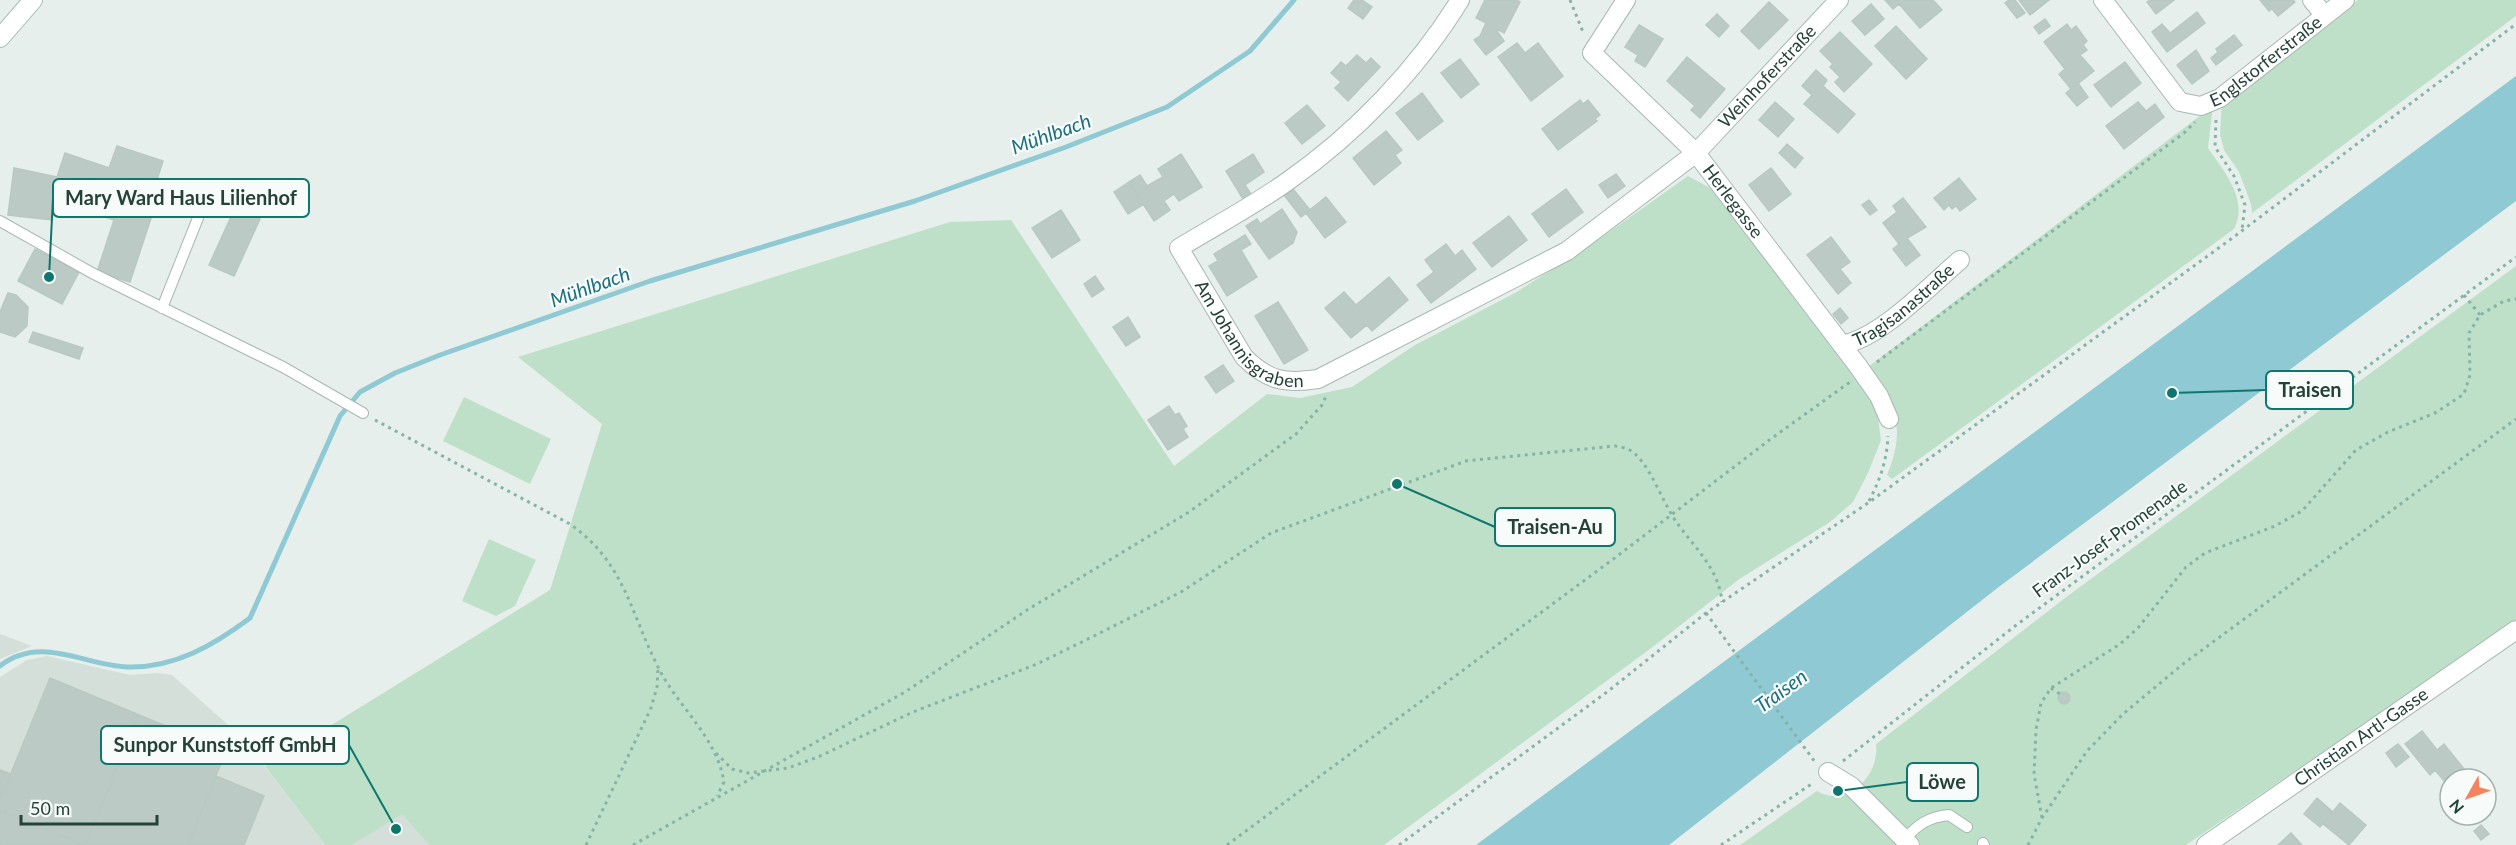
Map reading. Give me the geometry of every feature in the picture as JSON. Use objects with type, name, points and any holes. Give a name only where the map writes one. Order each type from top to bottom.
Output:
[{"type":"street","points":[[0,38],[33,0]]},
{"type":"street","name":"Am Johannisgraben","points":[[1460,0],[1423,51],[1380,102],[1334,145],[1288,182],[1179,248],[1244,357],[1258,372],[1288,382],[1318,379],[1336,371],[1567,251],[1696,153]]},
{"type":"street","points":[[1592,53],[1626,0]]},
{"type":"street","name":"Weinhoferstraße","points":[[1696,153],[1839,0]]},
{"type":"street","name":"Englstorferstraße","points":[[2103,0],[2180,102],[2201,106],[2220,98],[2345,0]]},
{"type":"street","points":[[2312,0],[2324,15]]},
{"type":"street","name":"Herlegasse","points":[[1592,53],[1696,153],[1863,373],[1879,396],[1889,419]]},
{"type":"street","name":"Tragisanastraße","points":[[1842,345],[1857,342],[1875,332],[1960,260]]},
{"type":"street","name":"Christian Artl-Gasse","points":[[2218,842],[2516,630]]},
{"type":"street","points":[[1823,769],[1851,786],[1907,842]]},
{"type":"lane","points":[[162,308],[198,218]]},
{"type":"lane","points":[[0,221],[92,273],[283,367],[361,413]]},
{"type":"lane","points":[[1907,842],[1916,827],[1932,816],[1949,815],[1967,827]]},
{"type":"path","points":[[1570,0],[1592,53]]},
{"type":"path","points":[[1399,845],[1607,692],[1706,613],[1868,503],[2242,231],[2516,24]]},
{"type":"path","points":[[2220,98],[2214,147],[2234,176],[2245,205],[2242,231]]},
{"type":"path","points":[[1227,845],[1772,438],[1863,373],[2174,140],[2198,119]]},
{"type":"path","name":"Franz-Josef-Promenade","points":[[1721,845],[2516,257]]},
{"type":"path","points":[[2464,295],[2480,315]]},
{"type":"path","points":[[2042,819],[2034,774],[2036,730],[2041,703],[2051,688],[2120,644],[2138,628],[2186,567],[2205,553],[2275,525],[2302,511],[2356,450],[2388,432],[2435,413],[2464,394],[2470,375],[2469,333],[2480,315],[2504,301],[2516,300]]},
{"type":"path","points":[[633,845],[759,772],[905,692],[1027,610],[1189,512],[1296,434],[1322,405],[1336,371]]},
{"type":"path","points":[[361,413],[570,524],[596,544],[625,587],[658,667],[716,753],[732,769],[748,773],[788,768],[818,757],[914,712],[1037,664],[1181,592],[1270,533],[1466,461],[1615,446],[1633,452],[1672,514],[1704,556],[1717,580],[1722,602]]},
{"type":"path","points":[[1868,503],[1879,482],[1888,451],[1889,419]]},
{"type":"path","points":[[2028,845],[2086,751],[2123,714],[2183,664],[2516,419]]},
{"type":"path","points":[[1706,613],[1823,769]]},
{"type":"path","points":[[586,845],[651,708],[657,687],[658,667]]},
{"type":"path","points":[[2051,688],[2060,694]]},
{"type":"path","points":[[716,753],[724,782],[716,798]]},
{"type":"shaded area","points":[[0,634],[32,646],[0,659]]},
{"type":"shaded area","points":[[47,656],[130,675],[157,673],[172,675],[244,739],[325,845],[0,845],[0,677],[27,660]]},
{"type":"shaded area","points":[[402,813],[429,845],[352,845]]},
{"type":"green space","points":[[2358,0],[2516,0],[2516,16],[2252,213],[2239,172],[2224,150],[2220,134],[2222,100]]},
{"type":"green space","points":[[2213,106],[2208,148],[2233,186],[2237,197],[2238,218],[2234,229],[1892,479],[1887,475],[1896,444],[1896,418],[1886,393],[1868,367]]},
{"type":"green space","points":[[1688,176],[1712,189],[1858,374],[1877,410],[1881,440],[1868,473],[1853,502],[1830,522],[1738,580],[1654,646],[1384,845],[429,845],[402,814],[352,845],[325,845],[265,766],[550,590],[602,424],[518,357],[950,222],[1011,220],[1174,466],[1267,394],[1300,398],[1352,387],[1415,345],[1515,293],[1599,239]]},
{"type":"green space","points":[[2516,266],[2516,621],[2186,845],[1740,845],[1817,791],[1839,796],[1859,786],[1873,767],[1876,744],[2065,598]]},
{"type":"green space","points":[[464,397],[551,439],[530,484],[443,441]]},
{"type":"green space","points":[[489,539],[536,560],[515,606],[496,616],[462,601]]},
{"type":"water","name":"Traisen","points":[[2516,76],[2516,201],[2000,586],[1669,845],[1476,845]]},
{"type":"building","points":[[1354,0],[1362,0],[1372,7],[1363,19],[1348,8]]},
{"type":"building","points":[[1485,0],[1517,0],[1520,2],[1504,33],[1495,28],[1504,41],[1486,55],[1474,40],[1480,36],[1486,23],[1476,18]]},
{"type":"building","points":[[1885,0],[1933,0],[1942,10],[1920,28],[1899,4],[1893,9]]},
{"type":"building","points":[[2015,0],[2025,13],[2017,18],[2005,3]]},
{"type":"building","points":[[2019,0],[2049,0],[2030,15]]},
{"type":"building","points":[[2174,0],[2156,14],[2147,2]]},
{"type":"building","points":[[2260,0],[2293,0],[2295,2],[2278,16],[2272,9],[2269,11]]},
{"type":"building","points":[[1769,2],[1788,20],[1759,49],[1741,31]]},
{"type":"building","points":[[1871,4],[1884,19],[1865,35],[1852,21]]},
{"type":"building","points":[[2197,12],[2205,23],[2167,52],[2152,32],[2162,24],[2170,33]]},
{"type":"building","points":[[1717,14],[1729,26],[1719,37],[1706,25]]},
{"type":"building","points":[[2045,19],[2050,26],[2039,34],[2034,27]]},
{"type":"building","points":[[2067,24],[2071,30],[2076,26],[2087,41],[2083,45],[2087,50],[2080,55],[2094,71],[2071,89],[2059,74],[2065,69],[2044,42]]},
{"type":"building","points":[[1639,25],[1663,39],[1645,67],[1635,61],[1638,55],[1625,47]]},
{"type":"building","points":[[1896,26],[1927,59],[1906,79],[1875,46]]},
{"type":"building","points":[[1840,32],[1872,64],[1844,92],[1835,82],[1840,77],[1830,67],[1833,64],[1820,51]]},
{"type":"building","points":[[2234,35],[2242,45],[2216,65],[2211,58],[2218,52],[2216,49]]},
{"type":"building","points":[[1517,43],[1525,53],[1538,43],[1563,76],[1531,101],[1498,57]]},
{"type":"building","points":[[2196,50],[2209,71],[2192,84],[2177,65]]},
{"type":"building","points":[[1357,55],[1366,63],[1371,58],[1380,67],[1348,101],[1335,88],[1341,82],[1331,73],[1341,62],[1346,66]]},
{"type":"building","points":[[1687,57],[1725,89],[1700,118],[1691,110],[1695,106],[1667,81]]},
{"type":"building","points":[[1460,59],[1479,84],[1461,98],[1441,73]]},
{"type":"building","points":[[2125,62],[2141,83],[2111,107],[2094,85]]},
{"type":"building","points":[[1816,70],[1827,80],[1823,86],[1855,114],[1838,133],[1804,104],[1812,95],[1802,86]]},
{"type":"building","points":[[2078,83],[2088,97],[2077,106],[2066,93]]},
{"type":"building","points":[[1422,93],[1443,121],[1418,140],[1396,113]]},
{"type":"building","points":[[1580,100],[1583,104],[1588,100],[1600,115],[1595,119],[1597,121],[1558,150],[1542,129]]},
{"type":"building","points":[[1775,102],[1794,119],[1778,137],[1759,120]]},
{"type":"building","points":[[2138,102],[2146,111],[2155,104],[2164,117],[2124,149],[2106,126]]},
{"type":"building","points":[[1307,105],[1325,126],[1302,144],[1285,123]]},
{"type":"building","points":[[1386,131],[1402,150],[1395,155],[1401,163],[1374,185],[1353,158]]},
{"type":"building","points":[[1787,144],[1803,158],[1795,168],[1779,153]]},
{"type":"building","points":[[117,146],[163,161],[156,183],[162,185],[130,282],[97,272],[114,220],[55,201],[52,220],[8,215],[14,168],[57,177],[65,153],[109,168]]},
{"type":"building","points":[[1181,154],[1202,187],[1179,201],[1174,194],[1164,201],[1170,210],[1154,221],[1129,182],[1140,175],[1147,186],[1163,177],[1158,169]]},
{"type":"building","points":[[1253,154],[1264,172],[1245,185],[1251,194],[1243,199],[1226,171]]},
{"type":"building","points":[[1771,168],[1791,194],[1769,211],[1749,185]]},
{"type":"building","points":[[1616,174],[1625,186],[1608,198],[1599,185]]},
{"type":"building","points":[[1959,178],[1976,199],[1960,211],[1956,206],[1952,209],[1949,205],[1944,210],[1934,198]]},
{"type":"building","points":[[1129,182],[1144,204],[1128,214],[1114,192]]},
{"type":"building","points":[[1293,189],[1310,210],[1301,217],[1284,195]]},
{"type":"building","points":[[1566,189],[1583,212],[1549,237],[1532,214]]},
{"type":"building","points":[[1326,197],[1346,222],[1325,238],[1306,213]]},
{"type":"building","points":[[1903,198],[1926,227],[1907,238],[1920,255],[1906,266],[1893,249],[1899,244],[1883,223],[1897,212],[1893,206]]},
{"type":"building","points":[[1869,200],[1877,210],[1870,215],[1862,205]]},
{"type":"building","points":[[235,208],[260,219],[234,276],[209,265]]},
{"type":"building","points":[[1282,209],[1297,232],[1293,243],[1269,259],[1246,226],[1257,219],[1260,224]]},
{"type":"building","points":[[1061,210],[1080,240],[1052,258],[1032,228]]},
{"type":"building","points":[[1509,216],[1527,240],[1492,267],[1473,243]]},
{"type":"building","points":[[1245,235],[1251,244],[1241,250],[1257,277],[1227,296],[1209,266],[1218,261],[1214,254]]},
{"type":"building","points":[[1831,237],[1850,262],[1840,269],[1851,283],[1838,294],[1807,255]]},
{"type":"building","points":[[1446,244],[1455,256],[1462,250],[1476,269],[1431,303],[1417,285],[1434,272],[1425,260]]},
{"type":"building","points":[[35,249],[79,272],[62,304],[18,281]]},
{"type":"building","points":[[1095,276],[1104,289],[1092,297],[1084,284]]},
{"type":"building","points":[[1389,277],[1408,300],[1372,331],[1367,325],[1351,338],[1325,308],[1344,292],[1356,305]]},
{"type":"building","points":[[8,293],[16,295],[28,307],[27,326],[15,337],[0,332],[0,312]]},
{"type":"building","points":[[1278,302],[1308,350],[1284,364],[1255,316]]},
{"type":"building","points":[[1840,308],[1848,318],[1841,324],[1833,314]]},
{"type":"building","points":[[1128,317],[1140,337],[1126,346],[1113,327]]},
{"type":"building","points":[[33,332],[83,348],[79,359],[29,342]]},
{"type":"building","points":[[1223,365],[1234,381],[1216,393],[1205,377]]},
{"type":"building","points":[[1169,406],[1175,415],[1179,413],[1187,426],[1183,429],[1188,437],[1168,450],[1148,420]]},
{"type":"building","points":[[50,678],[139,715],[85,845],[0,810],[0,800]]},
{"type":"building","points":[[2066,692],[2070,698],[2066,704],[2062,704],[2058,696]]},
{"type":"building","points":[[139,715],[226,751],[188,845],[85,845]]},
{"type":"building","points":[[2422,731],[2437,750],[2444,744],[2462,767],[2438,767],[2438,774],[2435,770],[2430,775],[2405,744]]},
{"type":"building","points":[[2398,744],[2409,757],[2396,767],[2386,753]]},
{"type":"building","points":[[0,770],[11,774],[0,800]]},
{"type":"building","points":[[216,776],[264,796],[244,845],[188,845]]},
{"type":"building","points":[[2317,798],[2333,812],[2320,827],[2304,814]]},
{"type":"building","points":[[2340,803],[2366,825],[2349,845],[2323,824]]},
{"type":"building","points":[[0,810],[85,845],[0,845]]},
{"type":"building","points":[[2483,827],[2489,834],[2481,840],[2474,831]]},
{"type":"building","points":[[2291,833],[2302,845],[2278,845]]},
{"type":"waterway","name":"Mühlbach","points":[[0,666],[16,657],[47,652],[128,667],[162,664],[208,646],[250,618],[340,416],[360,392],[395,373],[650,281],[915,201],[1066,147],[1167,107],[1250,51],[1294,0]]},
{"type":"place","name":"Mary Ward Haus Lilienhof","points":[[49,277]]},
{"type":"place","name":"Traisen","points":[[2172,393]]},
{"type":"place","name":"Traisen-Au","points":[[1397,484]]},
{"type":"place","name":"Löwe","points":[[1838,791]]},
{"type":"place","name":"Sunpor Kunststoff GmbH","points":[[396,829]]}]
